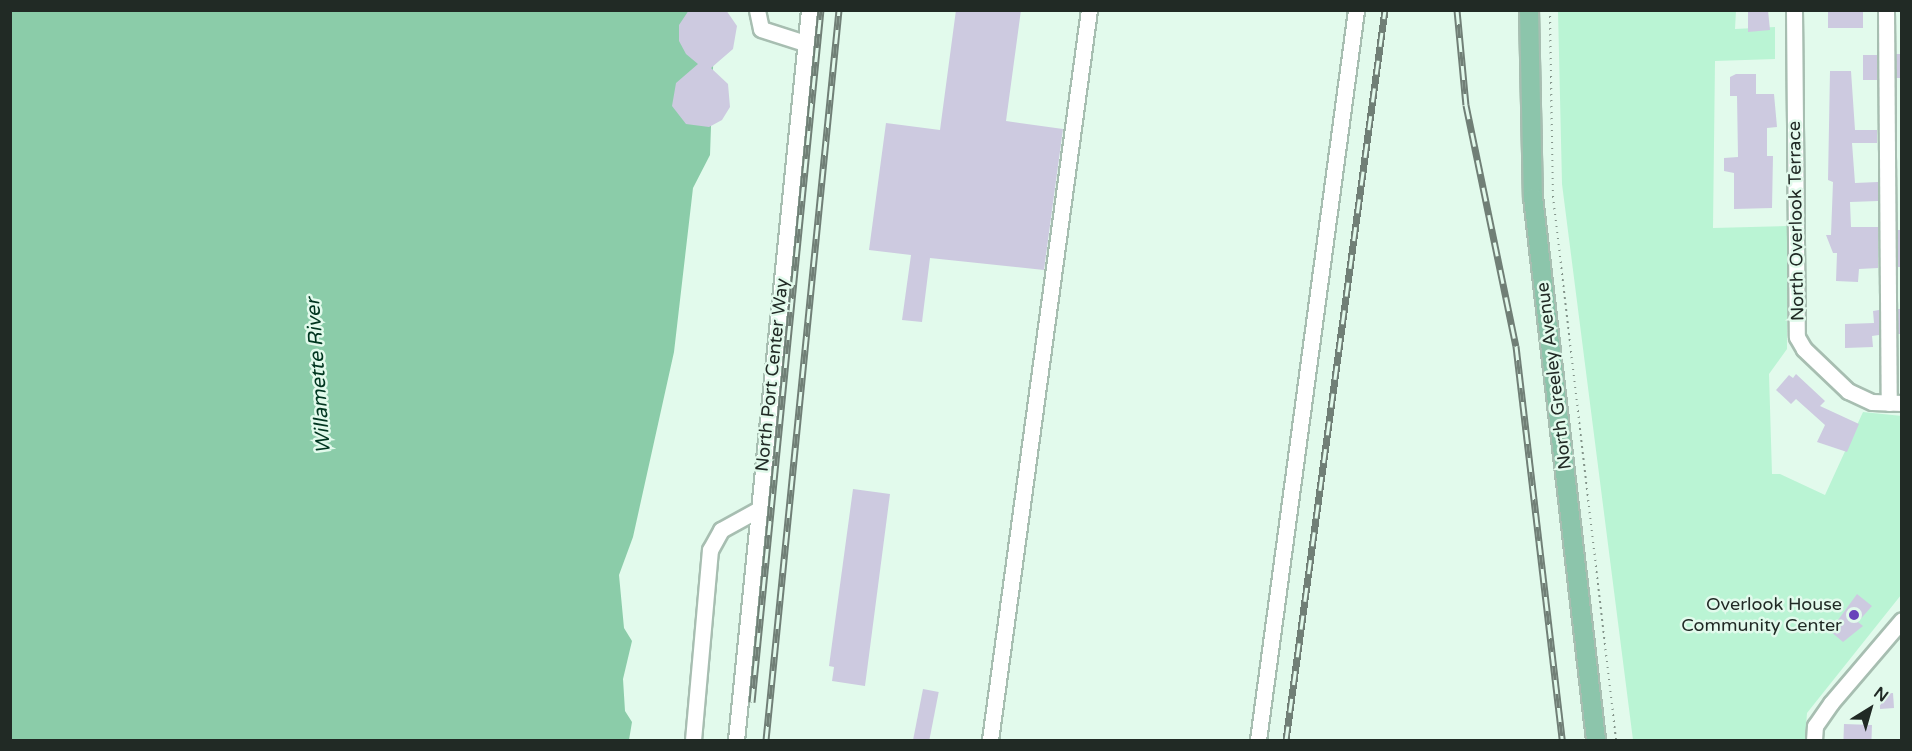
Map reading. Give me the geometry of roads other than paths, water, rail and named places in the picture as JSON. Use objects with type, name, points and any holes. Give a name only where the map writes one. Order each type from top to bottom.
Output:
[{"type":"main road","name":"North Greeley Avenue","points":[[1529,10],[1533,197],[1596,741]]},
{"type":"street","points":[[757,10],[761,28],[806,43]]},
{"type":"street","name":"North Port Center Way","points":[[736,741],[809,10]]},
{"type":"street","points":[[990,741],[1089,10]]},
{"type":"street","points":[[1258,741],[1356,10]]},
{"type":"street","name":"North Overlook Terrace","points":[[1794,10],[1797,337],[1804,350],[1848,391],[1872,402],[1895,403]]},
{"type":"street","points":[[1886,10],[1895,403]]},
{"type":"street","points":[[693,741],[710,550],[721,530],[759,509]]},
{"type":"street","points":[[1814,741],[1815,726],[1831,703],[1902,620]]},
{"type":"water","name":"Willamette River","points":[[10,11],[715,11],[710,155],[693,188],[674,352],[633,537],[619,575],[624,628],[632,641],[623,679],[625,711],[632,722],[629,740],[11,740]]},
{"type":"railway","points":[[752,702],[821,10]]},
{"type":"railway","points":[[766,740],[839,10]]},
{"type":"railway","points":[[1286,740],[1385,10]]},
{"type":"railway","points":[[1457,10],[1466,105],[1516,346],[1562,740]]},
{"type":"place","name":"Overlook House Community Center","points":[[1854,615]]}]
